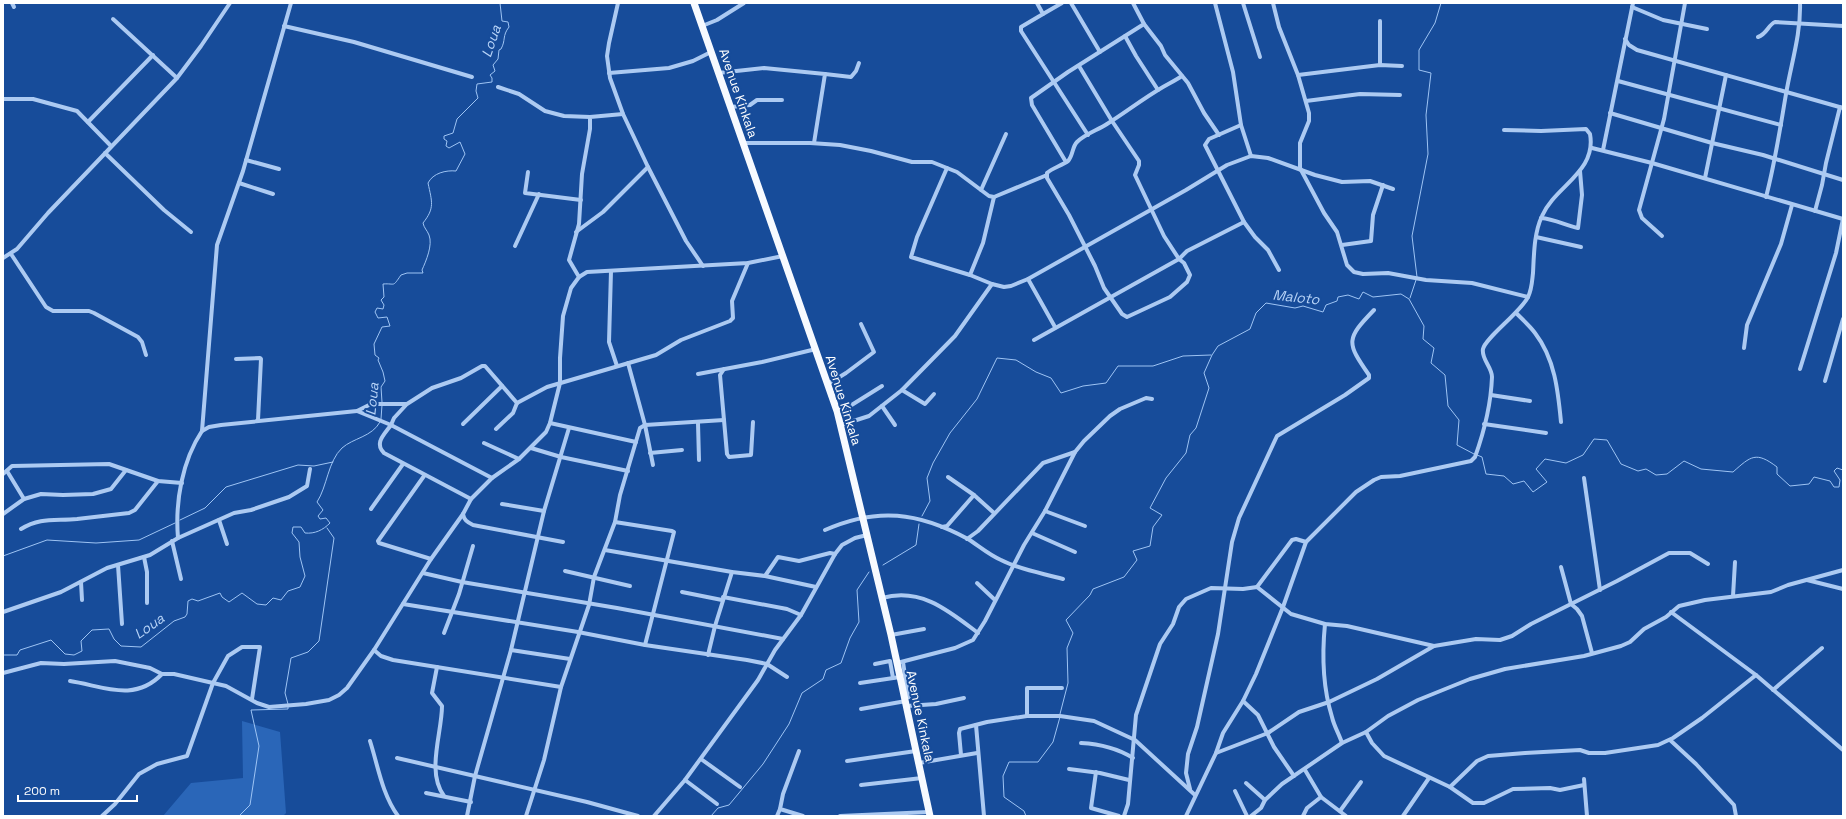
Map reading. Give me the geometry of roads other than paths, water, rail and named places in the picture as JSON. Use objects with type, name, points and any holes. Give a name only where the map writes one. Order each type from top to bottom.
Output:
[{"type":"main road","name":"Avenue Kinkala","points":[[694,3],[784,256],[837,411],[868,535],[898,665],[900,680],[908,702],[916,751],[930,814]]},
{"type":"street","points":[[3,258],[11,254],[104,153],[177,78],[230,3]]},
{"type":"street","points":[[202,431],[217,245],[239,183],[291,3]]},
{"type":"street","points":[[618,3],[608,43],[607,56],[609,73],[622,114],[686,240],[704,266]]},
{"type":"street","points":[[702,26],[717,20],[744,3]]},
{"type":"street","points":[[1037,3],[1043,14]]},
{"type":"street","points":[[1062,3],[1022,27],[1021,31],[1088,136]]},
{"type":"street","points":[[1071,3],[1100,52]]},
{"type":"street","points":[[1133,3],[1136,5],[1144,24],[1161,46],[1165,55],[1188,83],[1204,113],[1219,134]]},
{"type":"street","points":[[1216,3],[1237,88],[1241,125],[1251,156]]},
{"type":"street","points":[[1243,3],[1260,57]]},
{"type":"street","points":[[1274,3],[1280,27],[1306,101],[1309,121],[1300,143],[1300,168],[1324,213],[1337,232],[1347,265],[1354,272],[1388,273],[1426,280],[1472,283],[1528,297]]},
{"type":"street","points":[[1662,236],[1639,214],[1662,129],[1685,3]]},
{"type":"street","points":[[1766,197],[1776,159],[1786,92],[1794,60],[1799,24],[1800,3]]},
{"type":"street","points":[[1603,150],[1633,5],[1663,20],[1706,29]]},
{"type":"street","points":[[113,19],[177,78]]},
{"type":"street","points":[[1380,22],[1380,65]]},
{"type":"street","points":[[1758,36],[1766,32],[1771,24],[1775,22],[1843,26]]},
{"type":"street","points":[[1066,162],[1031,102],[1032,96],[1144,24]]},
{"type":"street","points":[[284,26],[354,42],[472,77]]},
{"type":"street","points":[[1125,36],[1158,90]]},
{"type":"street","points":[[1625,39],[1629,45],[1637,50],[1841,107],[1815,211]]},
{"type":"street","points":[[609,73],[669,68],[693,61],[712,52]]},
{"type":"street","points":[[88,122],[153,55]]},
{"type":"street","points":[[718,73],[764,68],[851,77],[856,71],[859,63]]},
{"type":"street","points":[[1298,75],[1380,65],[1402,66]]},
{"type":"street","points":[[1047,175],[1069,215],[1109,297],[1122,314],[1127,317],[1170,297],[1187,282],[1190,275],[1184,263],[1179,259],[1164,236],[1134,175],[1139,165],[1139,161],[1112,121],[1079,66]]},
{"type":"street","points":[[814,143],[824,74]]},
{"type":"street","points":[[1705,178],[1726,75]]},
{"type":"street","points":[[994,197],[1047,175],[1048,172],[1069,160],[1077,142],[1182,76]]},
{"type":"street","points":[[1618,81],[1781,125]]},
{"type":"street","points":[[498,86],[519,94],[545,112],[564,116],[590,118],[622,114]]},
{"type":"street","points":[[1306,101],[1360,94],[1400,95]]},
{"type":"street","points":[[3,99],[33,99],[56,104],[77,111],[112,146]]},
{"type":"street","points":[[731,107],[750,105],[757,100],[782,100]]},
{"type":"street","points":[[1610,113],[1712,143],[1776,159],[1843,180]]},
{"type":"street","points":[[579,277],[569,260],[579,224],[582,174],[590,129],[590,118]]},
{"type":"street","points":[[1241,125],[1209,139],[1205,145],[1244,222],[1268,250],[1279,270]]},
{"type":"street","points":[[1186,816],[1216,753],[1223,733],[1243,701],[1256,674],[1283,607],[1306,542],[1356,492],[1374,480],[1381,477],[1400,476],[1471,461],[1475,457],[1491,395],[1492,376],[1483,354],[1483,347],[1489,339],[1516,313],[1528,297],[1532,283],[1536,237],[1541,218],[1551,200],[1580,171],[1588,159],[1592,148],[1590,134],[1586,129],[1541,131],[1504,130]]},
{"type":"street","points":[[981,190],[1006,134]]},
{"type":"street","points":[[743,143],[814,143],[840,145],[871,151],[912,162],[932,162],[958,172],[981,190],[994,197]]},
{"type":"street","points":[[1592,148],[1652,163],[1843,219],[1836,253],[1800,369]]},
{"type":"street","points":[[104,153],[164,210],[191,232]]},
{"type":"street","points":[[947,168],[916,237],[911,257],[970,275],[992,284],[1011,286],[1028,279],[1084,246],[1152,210],[1217,170],[1236,160],[1251,156],[1268,158],[1300,168],[1315,175],[1342,182],[1362,180],[1393,189]]},
{"type":"street","points":[[246,160],[280,169]]},
{"type":"street","points":[[576,233],[602,212],[648,167]]},
{"type":"street","points":[[1541,218],[1552,219],[1578,228],[1582,195],[1580,171]]},
{"type":"street","points":[[528,172],[524,192],[581,200]]},
{"type":"street","points":[[239,183],[273,194]]},
{"type":"street","points":[[1342,245],[1371,241],[1373,215],[1383,185]]},
{"type":"street","points":[[515,246],[539,194]]},
{"type":"street","points":[[970,275],[983,243],[994,197]]},
{"type":"street","points":[[1744,348],[1747,325],[1781,244],[1792,205]]},
{"type":"street","points":[[1034,340],[1179,259],[1187,251],[1244,222]]},
{"type":"street","points":[[1536,237],[1581,247]]},
{"type":"street","points":[[11,254],[46,307],[53,311],[89,311],[94,313],[138,337],[142,342],[146,355]]},
{"type":"street","points":[[3,673],[41,663],[64,664],[115,661],[150,668],[162,674],[174,674],[226,686],[269,707],[285,707],[329,700],[339,695],[347,688],[374,650],[431,559],[463,514],[471,500],[492,478],[520,459],[541,438],[550,423],[560,383],[563,316],[571,288],[579,277],[587,272],[748,264],[784,256]]},
{"type":"street","points":[[496,429],[513,413],[517,403],[547,387],[656,356],[681,340],[730,321],[733,318],[732,301],[748,264]]},
{"type":"street","points":[[611,271],[609,342],[617,366]]},
{"type":"street","points":[[1028,279],[1055,327]]},
{"type":"street","points":[[841,425],[866,418],[902,390],[955,336],[992,284]]},
{"type":"street","points":[[1190,789],[1186,773],[1188,754],[1197,727],[1218,634],[1232,542],[1239,518],[1277,436],[1335,401],[1369,378],[1369,375],[1355,355],[1352,340],[1356,329],[1374,310]]},
{"type":"street","points":[[1516,313],[1536,334],[1549,358],[1557,388],[1561,422]]},
{"type":"street","points":[[1825,381],[1843,319]]},
{"type":"street","points":[[828,384],[846,373],[874,352],[861,324]]},
{"type":"street","points":[[698,374],[762,362],[816,349]]},
{"type":"street","points":[[236,359],[260,358],[261,360],[258,420]]},
{"type":"street","points":[[628,363],[645,425],[653,465]]},
{"type":"street","points":[[471,500],[424,476],[384,453],[379,445],[379,441],[391,425],[394,418],[407,404],[426,392],[461,378],[482,366],[485,366],[517,403]]},
{"type":"street","points":[[724,368],[720,375],[727,454],[730,457],[751,455],[753,422]]},
{"type":"street","points":[[463,424],[502,386]]},
{"type":"street","points":[[837,411],[850,406],[882,386]]},
{"type":"street","points":[[902,390],[925,404],[934,394]]},
{"type":"street","points":[[1491,395],[1530,401]]},
{"type":"street","points":[[875,664],[890,661],[898,665],[965,644],[973,640],[1045,511],[1075,452],[1084,441],[1110,416],[1146,398],[1152,399]]},
{"type":"street","points":[[178,538],[177,511],[182,483],[195,442],[202,431],[209,427],[258,420],[357,411],[371,404],[407,404]]},
{"type":"street","points":[[882,406],[895,425]]},
{"type":"street","points":[[357,411],[391,425],[492,478]]},
{"type":"street","points":[[526,816],[561,687],[578,632],[589,605],[594,577],[615,522],[620,496],[640,428],[645,425],[698,423],[724,420]]},
{"type":"street","points":[[550,423],[636,442]]},
{"type":"street","points":[[698,423],[699,460]]},
{"type":"street","points":[[1484,424],[1546,433]]},
{"type":"street","points":[[468,816],[475,776],[511,650],[544,511],[569,428]]},
{"type":"street","points":[[484,443],[520,459]]},
{"type":"street","points":[[531,448],[628,471]]},
{"type":"street","points":[[650,453],[682,450]]},
{"type":"street","points":[[966,539],[978,531],[1043,463],[1075,452]]},
{"type":"street","points":[[3,474],[12,466],[76,466],[108,464],[158,481],[182,483]]},
{"type":"street","points":[[371,509],[403,464]]},
{"type":"street","points":[[3,612],[61,592],[107,568],[144,557],[178,538],[234,513],[251,510],[289,497],[307,486],[310,469]]},
{"type":"street","points":[[3,514],[24,499],[41,494],[63,496],[93,494],[111,489],[126,470]]},
{"type":"street","points":[[5,471],[24,499]]},
{"type":"street","points":[[424,476],[378,541],[379,543],[431,559]]},
{"type":"street","points":[[948,477],[974,495],[994,513]]},
{"type":"street","points":[[1584,478],[1600,590]]},
{"type":"street","points":[[21,529],[31,523],[43,520],[129,514],[135,510],[158,481]]},
{"type":"street","points":[[941,527],[947,526],[974,495]]},
{"type":"street","points":[[502,504],[544,511]]},
{"type":"street","points":[[1045,511],[1085,526]]},
{"type":"street","points":[[463,514],[464,519],[473,525],[563,542]]},
{"type":"street","points":[[825,530],[863,516],[894,514],[919,519],[941,527],[966,539],[986,552],[1013,566],[1063,579]]},
{"type":"street","points":[[219,520],[227,544]]},
{"type":"street","points":[[615,522],[673,531],[668,560],[654,616],[644,645]]},
{"type":"street","points":[[1032,533],[1075,552]]},
{"type":"street","points":[[654,816],[701,759],[801,616],[835,554],[842,545],[855,538],[868,535]]},
{"type":"street","points":[[1257,587],[1292,540],[1296,539],[1306,542]]},
{"type":"street","points":[[172,541],[181,579]]},
{"type":"street","points":[[444,633],[473,546]]},
{"type":"street","points":[[605,550],[732,572],[765,576],[816,587]]},
{"type":"street","points":[[765,576],[778,557],[799,561],[830,553],[835,554]]},
{"type":"street","points":[[1216,753],[1268,733],[1299,712],[1329,702],[1377,679],[1434,646],[1476,639],[1500,640],[1512,636],[1531,624],[1600,590],[1668,553],[1690,553],[1708,564]]},
{"type":"street","points":[[144,557],[147,572],[147,603]]},
{"type":"street","points":[[1733,596],[1735,589],[1734,562]]},
{"type":"street","points":[[118,565],[122,624]]},
{"type":"street","points":[[1561,568],[1571,604],[1582,616],[1592,654]]},
{"type":"street","points":[[1251,816],[1261,808],[1265,800],[1282,784],[1305,770],[1342,743],[1366,732],[1388,716],[1418,700],[1470,679],[1505,669],[1592,654],[1630,642],[1644,629],[1679,606],[1733,596],[1777,591],[1788,585],[1843,570]]},
{"type":"street","points":[[565,571],[630,586]]},
{"type":"street","points":[[708,655],[715,626],[732,572]]},
{"type":"street","points":[[423,573],[525,594],[784,639]]},
{"type":"street","points":[[1807,580],[1843,589]]},
{"type":"street","points":[[81,582],[82,600]]},
{"type":"street","points":[[977,583],[995,600]]},
{"type":"street","points":[[1124,816],[1128,804],[1129,780],[1135,740],[1136,715],[1160,644],[1173,624],[1180,607],[1186,599],[1196,593],[1211,588],[1257,587],[1291,614],[1325,624],[1347,626],[1434,646]]},
{"type":"street","points":[[1735,589],[1741,595]]},
{"type":"street","points":[[682,592],[782,608],[801,616]]},
{"type":"street","points":[[882,598],[896,594],[904,594],[928,600],[978,633]]},
{"type":"street","points":[[403,604],[578,632],[644,645],[767,664],[787,677]]},
{"type":"street","points":[[1671,612],[1756,675],[1843,750]]},
{"type":"street","points":[[1325,624],[1323,645],[1331,717],[1342,743]]},
{"type":"street","points":[[891,635],[924,629]]},
{"type":"street","points":[[102,816],[115,804],[140,774],[157,764],[187,756],[213,683],[228,656],[242,647],[260,647],[252,699]]},
{"type":"street","points":[[1773,690],[1822,648]]},
{"type":"street","points":[[374,650],[388,659],[502,679],[561,687]]},
{"type":"street","points":[[511,650],[570,659]]},
{"type":"street","points":[[437,667],[432,693],[441,705],[442,709],[437,744],[436,766],[440,788],[444,796]]},
{"type":"street","points":[[70,681],[117,692],[128,691],[153,682],[162,674]]},
{"type":"street","points":[[1450,788],[1477,761],[1488,756],[1580,750],[1588,753],[1605,753],[1658,745],[1670,740],[1702,718],[1756,675]]},
{"type":"street","points":[[860,683],[900,680]]},
{"type":"street","points":[[1027,716],[1027,688],[1062,688]]},
{"type":"street","points":[[862,709],[908,702],[964,698]]},
{"type":"street","points":[[1243,701],[1258,715],[1274,747],[1294,776]]},
{"type":"street","points":[[961,755],[960,729],[987,722],[1027,716],[1060,716],[1094,721],[1135,740],[1195,795]]},
{"type":"street","points":[[976,725],[977,753],[981,771],[984,816]]},
{"type":"street","points":[[1366,732],[1372,743],[1384,756],[1450,788],[1474,803],[1479,804],[1494,799],[1513,788],[1550,788],[1560,790],[1584,785]]},
{"type":"street","points":[[1670,740],[1734,805],[1736,816]]},
{"type":"street","points":[[370,741],[386,796],[396,815]]},
{"type":"street","points":[[1081,742],[1107,746],[1124,752],[1133,758]]},
{"type":"street","points":[[777,816],[783,794],[799,751]]},
{"type":"street","points":[[847,761],[916,751]]},
{"type":"street","points":[[919,763],[977,753]]},
{"type":"street","points":[[397,758],[436,766],[534,791],[587,802],[638,816]]},
{"type":"street","points":[[701,759],[740,787]]},
{"type":"street","points":[[1069,769],[1096,772],[1129,780]]},
{"type":"street","points":[[1305,770],[1320,797],[1346,816]]},
{"type":"street","points":[[1096,772],[1091,808],[1119,816]]},
{"type":"street","points":[[861,784],[922,778]]},
{"type":"street","points":[[1403,816],[1429,778]]},
{"type":"street","points":[[1584,779],[1587,816]]},
{"type":"street","points":[[685,780],[717,804]]},
{"type":"street","points":[[1340,811],[1361,782]]},
{"type":"street","points":[[1246,783],[1265,800]]},
{"type":"street","points":[[1235,791],[1247,816]]},
{"type":"street","points":[[426,793],[471,802]]},
{"type":"street","points":[[1303,816],[1307,808],[1320,797]]},
{"type":"street","points":[[780,809],[804,816]]},
{"type":"street","points":[[840,816],[930,814]]},
{"type":"waterway","name":"Loua","points":[[382,402],[381,387],[385,381],[378,360],[379,358],[375,355],[374,344],[382,327],[390,326],[387,317],[378,318],[375,312],[377,308],[383,309],[384,305],[381,300],[384,297],[383,284],[394,284],[401,275],[407,273],[423,273],[422,270],[430,243],[429,235],[423,223],[427,218],[432,204],[428,183],[433,177],[440,173],[456,171],[465,154],[460,142],[449,148],[446,146],[447,141],[444,139],[444,136],[453,133],[457,119],[478,98],[476,91],[477,84],[492,82],[490,75],[495,71],[493,65],[498,59],[499,50],[501,49],[509,27],[508,22],[502,21],[500,3]]},
{"type":"waterway","points":[[1417,277],[1412,236],[1428,154],[1426,115],[1431,73],[1419,70],[1419,50],[1435,23],[1441,3]]},
{"type":"waterway","points":[[1410,298],[1416,280]]},
{"type":"waterway","points":[[1060,714],[1068,683],[1067,648],[1073,633],[1066,620],[1090,595],[1093,589],[1124,577],[1137,560],[1133,551],[1150,546],[1153,527],[1162,515],[1150,508],[1166,478],[1186,453],[1190,435],[1196,428],[1209,388],[1204,373],[1212,355],[1218,346],[1250,329],[1256,313],[1266,303],[1295,308],[1303,306],[1323,312],[1326,305],[1337,301],[1338,297],[1348,295],[1359,299],[1363,292],[1373,297],[1401,294],[1409,299],[1424,326],[1423,339],[1434,348],[1431,363],[1445,375],[1448,406],[1459,420],[1457,445],[1474,454]]},
{"type":"waterway","points":[[922,516],[930,501],[927,478],[933,463],[950,433],[977,399],[997,358],[1016,360],[1036,372],[1051,378],[1061,393],[1083,386],[1106,383],[1118,366],[1153,366],[1183,356],[1211,355]]},
{"type":"waterway","name":"Loua","points":[[381,419],[382,405]]},
{"type":"waterway","name":"Loua","points":[[3,655],[17,655],[20,650],[51,640],[65,654],[74,655],[82,651],[81,641],[92,630],[109,629],[114,639],[121,646],[141,647],[174,621],[185,617],[187,614],[188,601],[192,599],[198,601],[220,593],[222,597],[229,602],[242,593],[257,604],[266,605],[273,598],[281,600],[288,591],[300,587],[305,576],[300,557],[299,542],[292,533],[293,527],[301,527],[305,533],[312,533],[322,530],[330,523],[326,518],[320,519],[318,516],[323,510],[317,502],[337,453],[346,445],[372,431],[380,422]]},
{"type":"waterway","name":"Maloto","points":[[1477,455],[1482,457],[1486,474],[1504,476],[1513,484],[1524,481],[1533,492],[1547,482],[1536,469],[1545,459],[1566,463],[1583,455],[1594,439],[1607,440],[1621,464],[1638,471],[1646,469],[1656,475],[1667,474],[1684,461],[1701,469],[1733,472],[1749,459],[1759,457],[1777,467],[1777,474],[1790,486],[1809,484],[1814,477],[1830,481],[1834,487],[1839,487],[1840,480],[1834,471],[1837,468],[1843,470]]},
{"type":"waterway","points":[[180,520],[205,508],[226,487],[298,465],[314,466],[333,462]]},
{"type":"waterway","points":[[3,556],[47,540],[96,543],[139,540],[175,523]]},
{"type":"waterway","points":[[883,565],[916,545],[919,524]]},
{"type":"waterway","points":[[288,704],[285,693],[291,658],[308,652],[319,641],[334,538],[327,528]]},
{"type":"waterway","points":[[711,816],[718,808],[729,805],[763,764],[789,724],[802,693],[823,679],[826,670],[841,663],[850,638],[859,622],[857,590],[869,572]]},
{"type":"waterway","points":[[239,816],[250,805],[259,746],[251,710],[288,709],[288,707]]},
{"type":"waterway","points":[[1026,816],[1024,811],[1004,797],[1003,776],[1009,762],[1038,762],[1053,742],[1060,717]]}]
